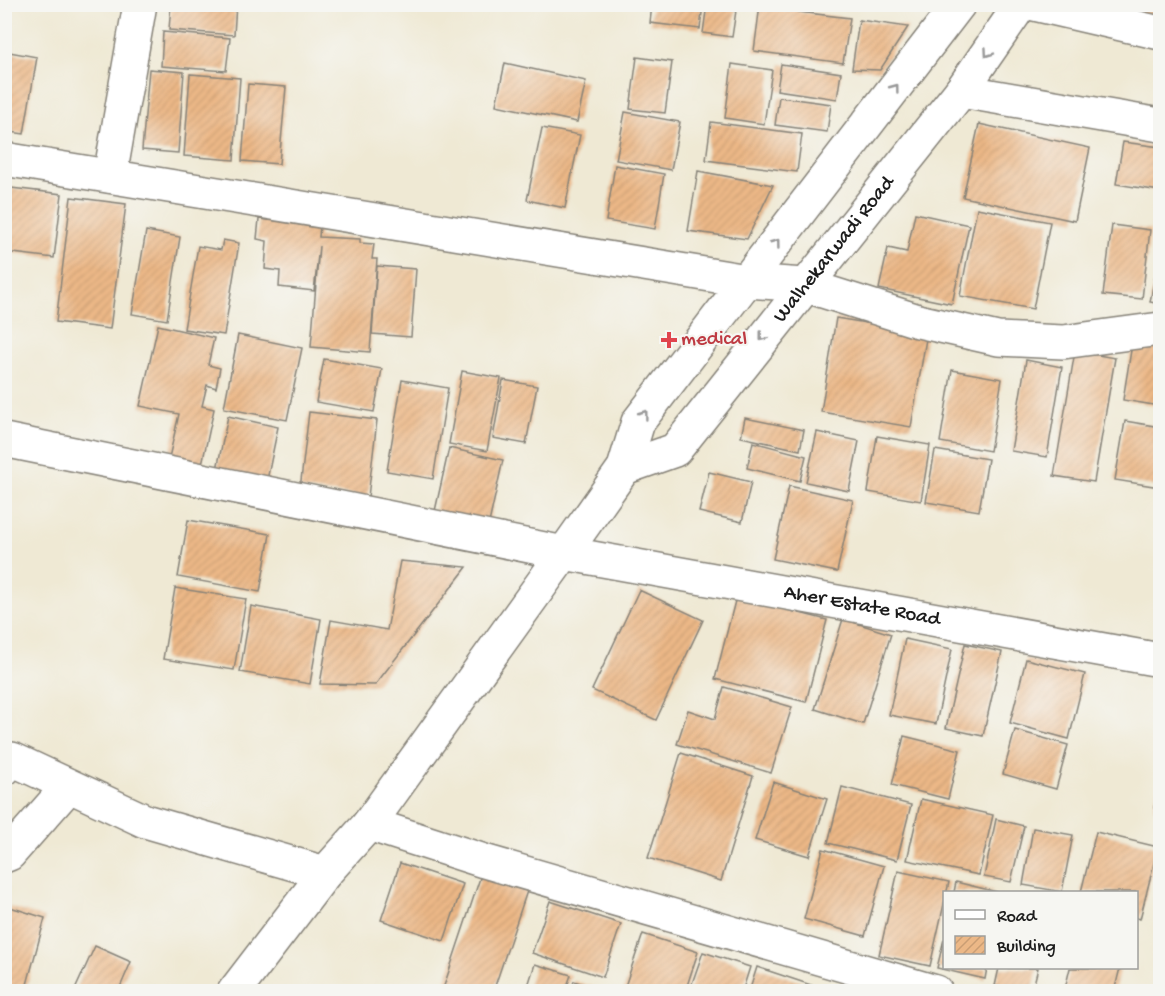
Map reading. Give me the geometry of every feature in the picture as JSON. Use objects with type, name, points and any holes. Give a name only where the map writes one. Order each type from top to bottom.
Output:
[{"type":"street","points":[[110,176],[140,4]]},
{"type":"street","points":[[234,992],[325,873],[369,824],[564,554],[624,468],[638,422],[959,4]]},
{"type":"street","name":"Walhekarwadi Road","points":[[624,468],[675,450],[804,285],[962,91],[1022,4]]},
{"type":"street","points":[[1034,4],[1161,33]]},
{"type":"street","points":[[962,91],[1161,126]]},
{"type":"street","points":[[4,159],[747,281],[804,285],[918,321],[998,339],[1063,342],[1127,331],[1161,329]]},
{"type":"street","name":"Aher Estate Road","points":[[4,440],[564,554],[1161,660]]},
{"type":"street","points":[[4,770],[12,759],[145,821],[325,873]]},
{"type":"street","points":[[4,856],[9,855],[68,787]]},
{"type":"street","points":[[369,824],[484,861],[936,992]]},
{"type":"building","points":[[171,4],[236,4],[234,35],[169,30]]},
{"type":"building","points":[[652,4],[703,4],[700,29],[650,23]]},
{"type":"building","points":[[707,4],[737,4],[732,37],[703,33]]},
{"type":"building","points":[[1126,4],[1160,4],[1160,20],[1125,18]]},
{"type":"building","points":[[760,5],[800,5],[799,12],[850,18],[843,63],[754,51]]},
{"type":"building","points":[[859,20],[908,27],[880,70],[852,69]]},
{"type":"building","points":[[163,32],[230,38],[226,71],[161,66]]},
{"type":"building","points":[[4,51],[37,57],[24,134],[4,131]]},
{"type":"building","points":[[637,57],[672,62],[665,113],[630,109]]},
{"type":"building","points":[[505,63],[586,81],[577,122],[496,105]]},
{"type":"building","points":[[732,64],[772,70],[764,124],[725,118]]},
{"type":"building","points":[[781,64],[841,73],[837,99],[777,90]]},
{"type":"building","points":[[149,69],[184,72],[178,153],[142,150]]},
{"type":"building","points":[[190,74],[240,78],[234,160],[184,156]]},
{"type":"building","points":[[248,84],[286,87],[279,164],[242,161]]},
{"type":"building","points":[[779,97],[831,104],[827,132],[775,125]]},
{"type":"building","points":[[625,112],[680,122],[671,170],[616,160]]},
{"type":"building","points":[[711,122],[802,134],[797,172],[706,160]]},
{"type":"building","points":[[979,124],[1090,148],[1075,221],[963,197]]},
{"type":"building","points":[[542,128],[580,135],[565,208],[527,200]]},
{"type":"building","points":[[1123,142],[1160,147],[1160,191],[1116,184]]},
{"type":"building","points":[[615,165],[664,174],[655,229],[606,221]]},
{"type":"building","points":[[698,171],[773,185],[747,239],[688,231]]},
{"type":"building","points":[[11,188],[62,194],[54,258],[5,252]]},
{"type":"building","points":[[71,197],[126,204],[110,329],[56,322]]},
{"type":"building","points":[[977,208],[1050,222],[1033,309],[960,296]]},
{"type":"building","points":[[915,213],[969,225],[952,304],[879,289],[888,248],[907,252]]},
{"type":"building","points":[[259,219],[320,225],[319,237],[360,239],[360,243],[374,244],[372,259],[377,259],[370,352],[311,347],[319,246],[314,291],[279,287],[280,271],[265,269],[267,241],[257,239]]},
{"type":"building","points":[[1112,225],[1150,230],[1142,299],[1103,295]]},
{"type":"building","points":[[146,231],[180,237],[167,320],[132,314]]},
{"type":"building","points":[[223,240],[239,243],[224,335],[184,329],[198,246],[221,250]]},
{"type":"building","points":[[1160,255],[1160,304],[1150,302]]},
{"type":"building","points":[[377,266],[416,269],[411,337],[372,334]]},
{"type":"building","points":[[836,318],[927,333],[911,427],[821,412]]},
{"type":"building","points":[[158,325],[214,338],[208,365],[220,368],[216,388],[207,385],[202,406],[214,409],[199,478],[166,471],[179,414],[140,406]]},
{"type":"building","points":[[238,335],[302,348],[287,420],[224,408]]},
{"type":"building","points":[[1133,338],[1160,342],[1160,406],[1123,400]]},
{"type":"building","points":[[1075,351],[1115,358],[1094,482],[1054,476]]},
{"type":"building","points":[[324,359],[382,369],[374,412],[316,402]]},
{"type":"building","points":[[1026,360],[1062,367],[1047,457],[1011,451]]},
{"type":"building","points":[[952,370],[1002,379],[990,451],[940,442]]},
{"type":"building","points":[[462,371],[501,378],[487,451],[449,444]]},
{"type":"building","points":[[402,380],[448,388],[433,479],[387,471]]},
{"type":"building","points":[[503,380],[537,386],[526,444],[493,438]]},
{"type":"building","points":[[309,412],[377,420],[368,497],[300,489]]},
{"type":"building","points":[[228,416],[278,427],[265,490],[215,479]]},
{"type":"building","points":[[745,418],[804,430],[800,450],[741,437]]},
{"type":"building","points":[[1125,421],[1160,427],[1160,487],[1115,480]]},
{"type":"building","points":[[817,432],[859,441],[849,491],[806,482]]},
{"type":"building","points":[[877,436],[930,445],[921,501],[868,492]]},
{"type":"building","points":[[753,442],[806,456],[800,481],[747,468]]},
{"type":"building","points":[[449,448],[503,460],[489,523],[435,511]]},
{"type":"building","points":[[935,450],[988,459],[979,511],[926,502]]},
{"type":"building","points":[[709,472],[751,482],[742,522],[699,512]]},
{"type":"building","points":[[789,486],[853,500],[837,572],[773,559]]},
{"type":"building","points":[[188,520],[270,534],[260,592],[178,577]]},
{"type":"building","points":[[400,561],[467,567],[375,685],[320,684],[331,620],[387,630]]},
{"type":"building","points":[[175,588],[246,599],[234,670],[163,659]]},
{"type":"building","points":[[639,590],[703,620],[656,720],[592,690]]},
{"type":"building","points":[[736,597],[827,620],[806,702],[715,679]]},
{"type":"building","points":[[251,606],[321,619],[310,684],[240,672]]},
{"type":"building","points":[[843,619],[891,634],[863,724],[815,709]]},
{"type":"building","points":[[905,639],[952,649],[936,724],[889,715]]},
{"type":"building","points":[[965,644],[1002,652],[983,736],[946,728]]},
{"type":"building","points":[[1026,659],[1085,674],[1069,739],[1010,723]]},
{"type":"building","points":[[724,687],[792,707],[771,773],[677,744],[688,710],[715,719]]},
{"type":"building","points":[[1015,730],[1068,745],[1056,789],[1003,774]]},
{"type":"building","points":[[904,736],[960,750],[948,799],[892,785]]},
{"type":"building","points":[[681,753],[753,776],[721,881],[648,858]]},
{"type":"building","points":[[773,782],[827,799],[809,856],[755,840]]},
{"type":"building","points":[[1160,783],[1160,810],[1154,808]]},
{"type":"building","points":[[842,787],[911,805],[897,860],[828,843]]},
{"type":"building","points":[[921,799],[993,815],[979,875],[907,860]]},
{"type":"building","points":[[996,819],[1024,826],[1011,882],[984,877]]},
{"type":"building","points":[[1033,828],[1073,835],[1062,891],[1023,885]]},
{"type":"building","points":[[1096,832],[1158,847],[1140,919],[1138,918],[1138,891],[1081,891]]},
{"type":"building","points":[[823,849],[884,866],[865,936],[804,919]]},
{"type":"building","points":[[400,863],[463,884],[444,941],[381,920]]},
{"type":"building","points":[[898,871],[949,882],[947,891],[943,891],[943,909],[930,966],[879,955]]},
{"type":"building","points":[[481,875],[527,891],[493,992],[442,992]]},
{"type":"building","points":[[956,882],[993,891],[954,891]]},
{"type":"building","points":[[550,901],[621,924],[603,977],[532,953]]},
{"type":"building","points":[[10,907],[45,918],[25,992],[4,992],[4,926]]},
{"type":"building","points":[[643,934],[698,952],[685,992],[623,992]]},
{"type":"building","points":[[943,943],[943,969],[987,969],[985,979],[937,968]]},
{"type":"building","points":[[95,946],[131,962],[118,992],[74,992]]},
{"type":"building","points":[[703,952],[750,967],[742,992],[689,992]]},
{"type":"building","points":[[535,964],[571,975],[565,992],[526,992]]},
{"type":"building","points":[[757,967],[829,991],[829,992],[749,992]]},
{"type":"building","points":[[999,969],[1038,969],[1032,992],[995,986]]},
{"type":"building","points":[[1070,969],[1120,969],[1114,992],[1079,992],[1065,989]]},
{"type":"building","points":[[574,981],[606,991],[571,992]]},
{"type":"place","name":"medical","points":[[669,340]]}]
